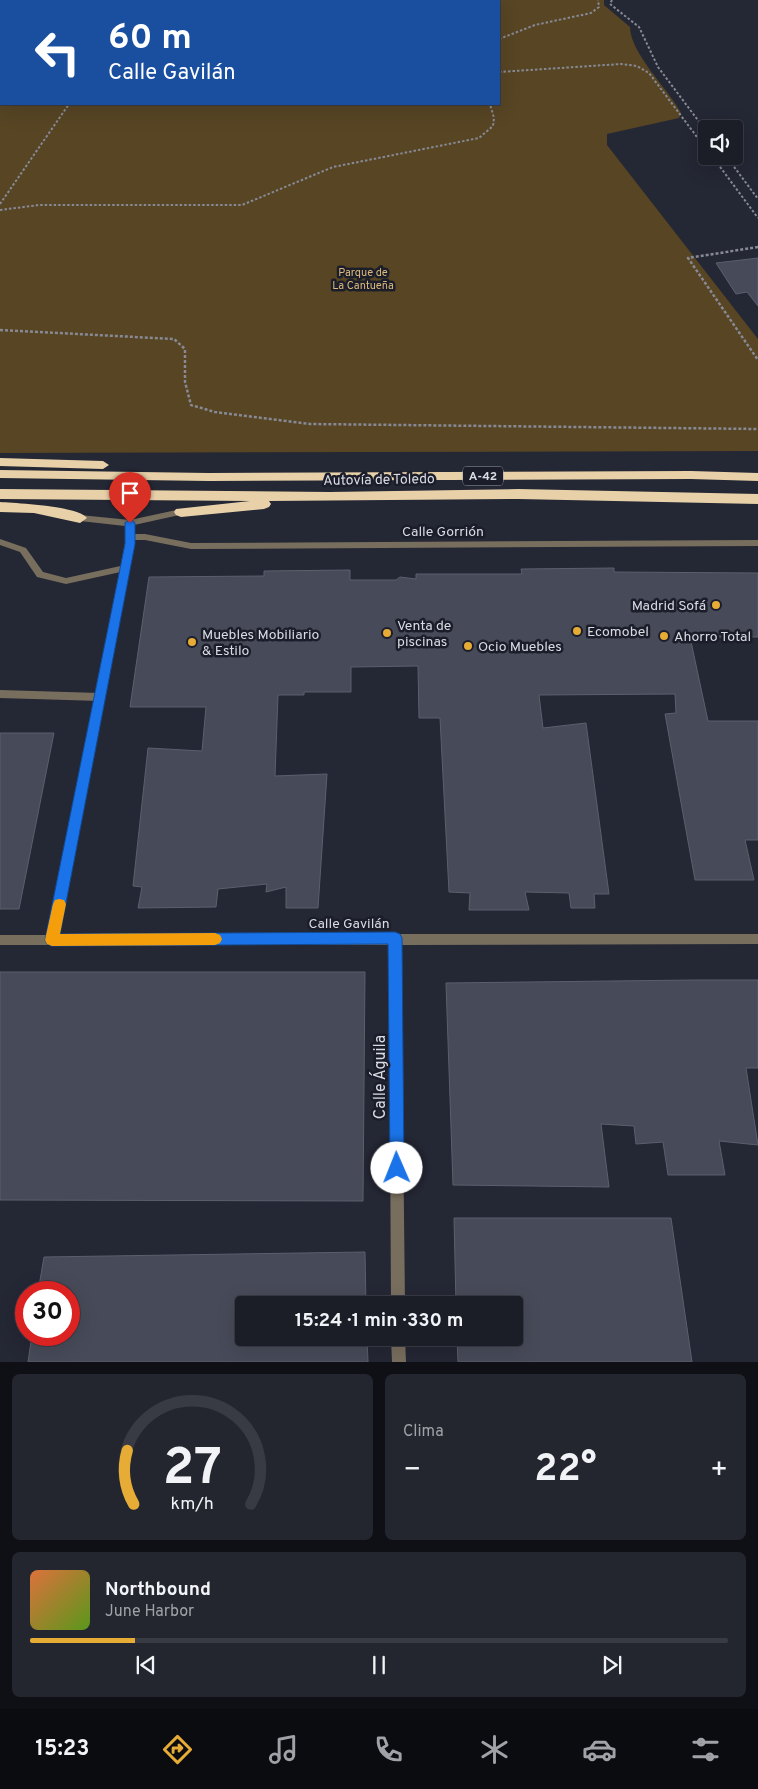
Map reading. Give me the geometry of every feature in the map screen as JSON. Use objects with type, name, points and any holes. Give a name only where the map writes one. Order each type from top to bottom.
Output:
[{"type":"highway","points":[[0,462],[126,466],[179,476]]},
{"type":"highway","name":"Autovía de Toledo","points":[[0,474],[179,476],[691,474],[758,476]]},
{"type":"highway","name":"Autovía de Toledo","points":[[0,494],[330,496],[518,494],[758,499]]},
{"type":"highway","points":[[181,512],[330,496]]},
{"type":"highway","points":[[0,507],[34,508],[80,518]]},
{"type":"street","points":[[80,518],[130,523],[181,512]]},
{"type":"street","points":[[52,940],[125,568],[130,537],[130,523]]},
{"type":"street","name":"Calle Gorrión","points":[[130,537],[145,537],[191,546],[758,543]]},
{"type":"street","points":[[0,542],[23,550],[40,575],[66,581],[125,568]]},
{"type":"street","points":[[0,694],[100,697]]},
{"type":"street","name":"Calle Águila","points":[[395,938],[398,1296]]},
{"type":"street","name":"Calle Gavilán","points":[[0,940],[758,939]]},
{"type":"street","points":[[398,1346],[398,1362]]},
{"type":"path","points":[[500,39],[535,25],[591,13],[599,7],[598,0]]},
{"type":"path","points":[[612,0],[610,4],[639,27],[658,67],[698,120]]},
{"type":"path","points":[[500,72],[621,64],[637,66],[649,73],[698,138]]},
{"type":"path","points":[[0,204],[68,105]]},
{"type":"path","points":[[0,210],[39,205],[242,205],[261,200],[306,176],[334,167],[423,152],[483,136],[495,123],[496,116],[490,105]]},
{"type":"path","points":[[719,165],[758,218]]},
{"type":"path","points":[[733,165],[758,199]]},
{"type":"path","points":[[758,247],[688,258],[758,360]]},
{"type":"path","points":[[0,330],[174,339],[185,350],[185,382],[190,405],[215,412],[310,424],[758,429]]},
{"type":"green space","name":"Parque de La Cantueña","points":[[500,0],[604,0],[604,5],[630,27],[636,48],[643,60],[681,113],[679,118],[607,134],[607,145],[758,339],[758,451],[0,453],[0,105],[500,105]]},
{"type":"building","points":[[758,258],[758,306],[747,292],[736,294],[716,263]]},
{"type":"building","points":[[614,568],[614,572],[758,573],[758,637],[690,637],[708,721],[758,721],[758,840],[745,840],[754,880],[695,880],[665,714],[676,713],[675,694],[539,695],[543,728],[586,723],[609,894],[594,894],[595,908],[571,908],[569,893],[525,892],[529,910],[469,910],[470,893],[449,892],[440,718],[419,718],[418,666],[351,667],[351,692],[304,692],[304,695],[278,695],[275,776],[327,774],[318,908],[286,908],[286,887],[266,892],[267,884],[218,889],[216,907],[138,908],[142,887],[133,886],[148,748],[202,751],[206,707],[130,707],[149,577],[264,576],[264,571],[350,570],[350,580],[396,580],[400,577],[416,579],[416,574],[522,574],[521,569]]},
{"type":"building","points":[[0,733],[54,733],[19,909],[0,909]]},
{"type":"building","points":[[0,972],[365,972],[363,1201],[0,1200]]},
{"type":"building","points":[[758,980],[758,1068],[746,1068],[758,1145],[719,1141],[725,1175],[668,1175],[663,1142],[636,1144],[634,1126],[601,1124],[609,1187],[453,1185],[446,983]]},
{"type":"building","points":[[454,1218],[671,1218],[692,1362],[458,1362],[457,1346],[523,1346],[523,1296],[456,1296]]},
{"type":"building","points":[[365,1252],[366,1296],[235,1296],[235,1346],[367,1346],[368,1362],[28,1362],[30,1346],[80,1346],[80,1281],[40,1281],[44,1257]]},
{"type":"slow traffic","points":[[59,904],[52,940],[215,939]]},
{"type":"place","name":"Madrid Sofá","points":[[716,605]]},
{"type":"place","name":"Ecomobel","points":[[577,631]]},
{"type":"place","name":"Venta de piscinas","points":[[387,633]]},
{"type":"place","name":"Ahorro Total","points":[[664,636]]},
{"type":"place","name":"Muebles Mobiliario & Estilo","points":[[192,642]]},
{"type":"place","name":"Ocio Muebles","points":[[468,646]]},
{"type":"route","points":[[130,523],[130,544],[52,940],[395,938],[397,1168]]}]
